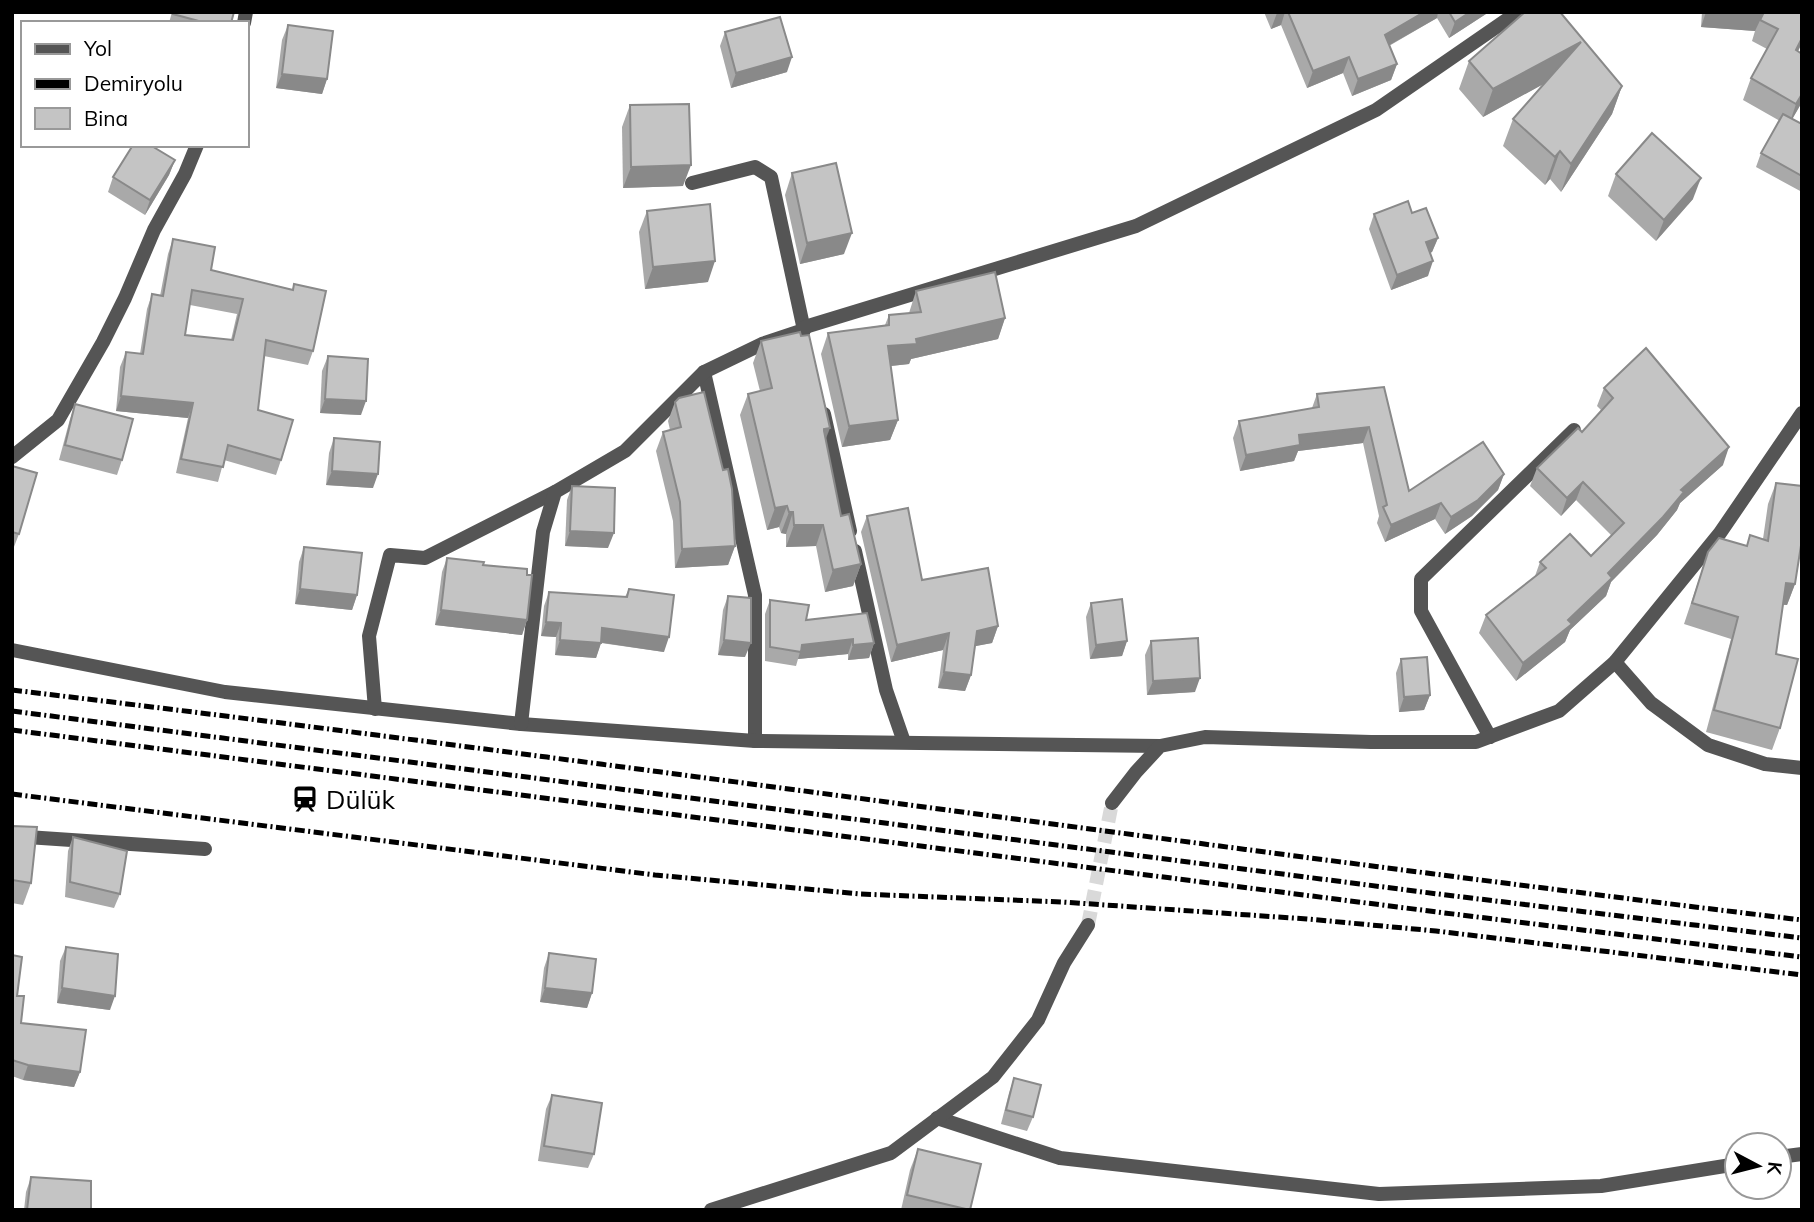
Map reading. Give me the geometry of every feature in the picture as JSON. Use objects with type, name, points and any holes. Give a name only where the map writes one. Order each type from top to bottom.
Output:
[{"type":"street","points":[[375,709],[369,636],[390,555],[425,558],[555,492],[625,450],[704,372],[762,344],[806,333],[1136,226],[1376,110],[1518,12]]},
{"type":"street","points":[[12,457],[58,420],[125,298],[154,230],[185,174],[196,147]]},
{"type":"street","points":[[692,183],[755,167],[771,177],[806,333]]},
{"type":"street","points":[[704,372],[755,595],[755,741]]},
{"type":"street","points":[[820,394],[886,690],[904,742]]},
{"type":"street","points":[[12,650],[225,692],[521,724],[755,741],[1160,746],[1205,737],[1476,742],[1559,711],[1615,662],[1720,533],[1802,413]]},
{"type":"street","points":[[1490,737],[1421,611],[1422,579],[1574,430]]},
{"type":"street","points":[[521,724],[543,532],[555,492]]},
{"type":"street","points":[[1615,662],[1651,703],[1708,745],[1765,764],[1802,768]]},
{"type":"street","points":[[1112,803],[1160,746]]},
{"type":"street","points":[[12,836],[205,849]]},
{"type":"street","points":[[711,1210],[891,1153],[993,1077],[1038,1020],[1064,964],[1088,925]]},
{"type":"street","points":[[937,1118],[1060,1158],[1379,1194],[1601,1186],[1723,1166]]},
{"type":"building","points":[[234,12],[232,21],[199,21],[173,14]]},
{"type":"building","points":[[1288,12],[1424,12],[1385,35],[1397,64],[1358,79],[1349,57],[1313,71]]},
{"type":"building","points":[[1449,12],[1470,12],[1455,22]]},
{"type":"building","points":[[1525,12],[1560,12],[1622,86],[1571,164],[1560,151],[1555,157],[1513,119],[1581,42],[1493,89],[1469,61]]},
{"type":"building","points":[[1764,12],[1802,12],[1802,38],[1796,50],[1802,54],[1802,94],[1796,104],[1751,78],[1778,29],[1760,20]]},
{"type":"building","points":[[780,17],[792,57],[736,73],[725,32]]},
{"type":"building","points":[[288,25],[333,31],[327,79],[282,74]]},
{"type":"building","points":[[689,104],[691,165],[631,167],[630,105]]},
{"type":"building","points":[[1783,114],[1802,124],[1802,176],[1761,153]]},
{"type":"building","points":[[1652,133],[1701,178],[1664,220],[1616,174]]},
{"type":"building","points":[[132,147],[153,147],[175,160],[150,200],[113,177]]},
{"type":"building","points":[[836,163],[852,233],[807,243],[792,173]]},
{"type":"building","points":[[1408,201],[1412,213],[1426,208],[1438,238],[1426,242],[1433,261],[1397,275],[1374,214]]},
{"type":"building","points":[[710,204],[715,261],[653,267],[647,211]]},
{"type":"building","points":[[173,239],[215,247],[211,270],[293,290],[294,284],[326,291],[313,351],[266,340],[258,410],[293,420],[281,460],[228,445],[223,467],[181,459],[193,403],[121,396],[126,352],[143,354],[152,294],[163,296]],"holes":[[[192,290],[243,299],[233,340],[185,335]]]},
{"type":"building","points":[[995,272],[1005,318],[916,339],[917,344],[888,346],[898,420],[849,426],[828,333],[889,325],[889,315],[921,312],[916,291]]},
{"type":"building","points":[[800,332],[801,336],[809,335],[830,428],[824,431],[841,516],[849,514],[861,564],[833,570],[823,525],[794,525],[793,512],[789,512],[787,506],[775,508],[748,394],[772,388],[761,341]]},
{"type":"building","points":[[1646,348],[1729,447],[1681,490],[1684,492],[1663,517],[1608,573],[1612,578],[1568,620],[1572,624],[1523,663],[1486,615],[1546,568],[1540,562],[1570,534],[1591,556],[1624,523],[1583,482],[1567,498],[1537,468],[1578,428],[1582,432],[1613,398],[1604,388]]},
{"type":"building","points":[[328,356],[368,359],[366,401],[325,399]]},
{"type":"building","points":[[1384,387],[1409,491],[1483,442],[1504,474],[1478,500],[1451,517],[1441,503],[1391,525],[1383,507],[1387,505],[1369,427],[1299,435],[1300,445],[1246,455],[1239,421],[1319,407],[1317,394]]},
{"type":"building","points":[[704,392],[723,470],[728,469],[732,489],[735,546],[682,549],[680,502],[663,432],[681,427],[675,402],[679,398]]},
{"type":"building","points":[[75,404],[133,419],[122,460],[65,445]]},
{"type":"building","points":[[334,438],[380,442],[378,474],[332,471]]},
{"type":"building","points":[[12,466],[37,473],[19,534],[12,532]]},
{"type":"building","points":[[1776,483],[1802,486],[1802,539],[1795,584],[1786,583],[1776,654],[1798,659],[1780,728],[1714,710],[1738,617],[1692,603],[1708,552],[1719,538],[1747,546],[1750,535],[1768,541]]},
{"type":"building","points":[[572,486],[615,488],[614,533],[570,531]]},
{"type":"building","points":[[908,508],[922,580],[988,568],[998,626],[977,631],[971,675],[944,672],[949,633],[897,645],[867,516]]},
{"type":"building","points":[[304,547],[362,553],[357,595],[300,589]]},
{"type":"building","points":[[447,558],[527,569],[527,575],[532,575],[527,620],[441,610]]},
{"type":"building","points":[[629,589],[674,595],[669,637],[602,628],[601,643],[560,640],[561,623],[546,622],[549,592],[627,597]]},
{"type":"building","points":[[728,596],[751,598],[751,643],[724,640]]},
{"type":"building","points":[[1122,599],[1127,641],[1096,645],[1091,603]]},
{"type":"building","points":[[770,600],[809,605],[806,620],[867,613],[874,643],[853,645],[853,639],[802,645],[801,652],[770,647]]},
{"type":"building","points":[[1198,638],[1200,678],[1153,681],[1151,641]]},
{"type":"building","points":[[1427,657],[1430,695],[1404,697],[1401,659]]},
{"type":"building","points":[[12,826],[37,827],[31,883],[12,880]]},
{"type":"building","points":[[73,837],[127,851],[120,894],[70,882]]},
{"type":"building","points":[[66,947],[118,954],[115,996],[62,988]]},
{"type":"building","points":[[549,953],[596,959],[592,993],[545,988]]},
{"type":"building","points":[[12,955],[22,957],[17,996],[24,996],[21,1023],[86,1030],[80,1072],[28,1065],[12,1060]]},
{"type":"building","points":[[1014,1078],[1041,1085],[1033,1117],[1006,1110]]},
{"type":"building","points":[[552,1095],[602,1103],[594,1154],[544,1146]]},
{"type":"building","points":[[918,1149],[981,1164],[970,1210],[907,1195]]},
{"type":"building","points":[[31,1177],[91,1181],[91,1210],[27,1210]]},
{"type":"tunnel","points":[[1088,925],[1112,803]]},
{"type":"railway","points":[[12,690],[1802,920]]},
{"type":"railway","points":[[12,711],[1438,894],[1802,938]]},
{"type":"railway","points":[[12,730],[1802,957]]},
{"type":"railway","points":[[12,794],[655,875],[860,894],[1062,902],[1307,919],[1436,931],[1802,975]]},
{"type":"place","name":"Dülük","points":[[305,799]]}]
